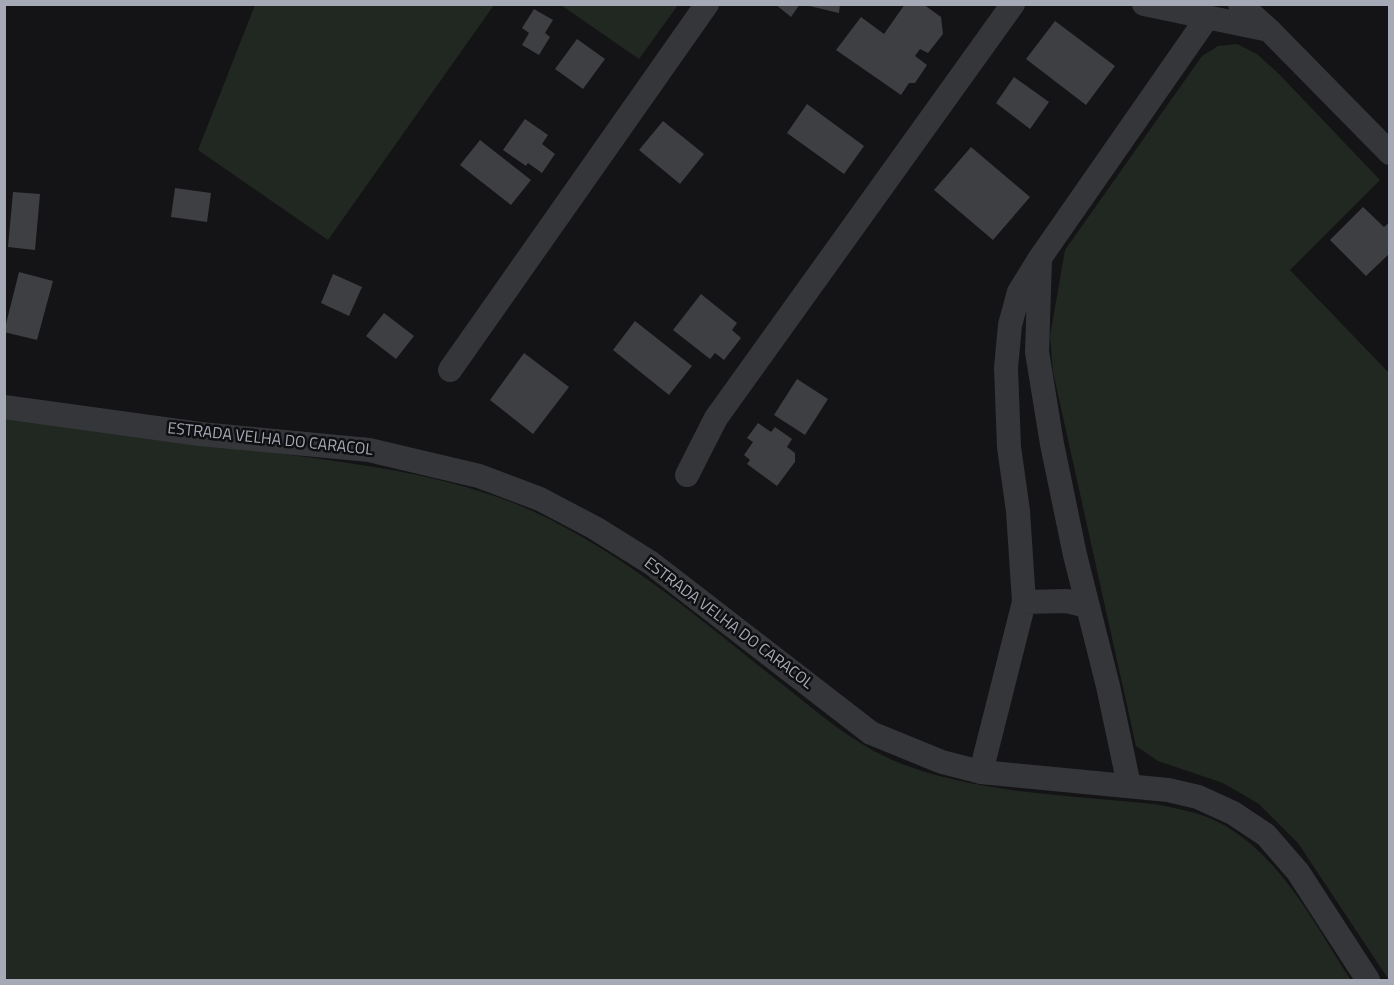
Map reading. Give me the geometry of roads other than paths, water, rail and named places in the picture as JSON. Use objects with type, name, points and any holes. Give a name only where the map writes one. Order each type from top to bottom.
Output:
[{"type":"street","points":[[450,370],[707,4]]},
{"type":"street","points":[[687,475],[716,418],[1013,4]]},
{"type":"street","points":[[1144,4],[1269,30]]},
{"type":"street","points":[[1240,4],[1269,30],[1389,153]]},
{"type":"street","points":[[981,772],[1024,602],[1018,512],[1009,447],[1006,368],[1010,325],[1019,292],[1040,258],[1207,18]]},
{"type":"street","points":[[1040,258],[1037,352],[1052,444],[1129,785]]},
{"type":"street","name":"ESTRADA VELHA DO CARACOL","points":[[4,407],[200,434],[369,450],[479,476],[549,504],[595,528],[651,563],[871,733],[906,749],[942,762],[981,772],[1168,790],[1198,797],[1233,813],[1266,835],[1298,872],[1368,981]]},
{"type":"street","points":[[1024,602],[1067,601],[1087,606]]}]
